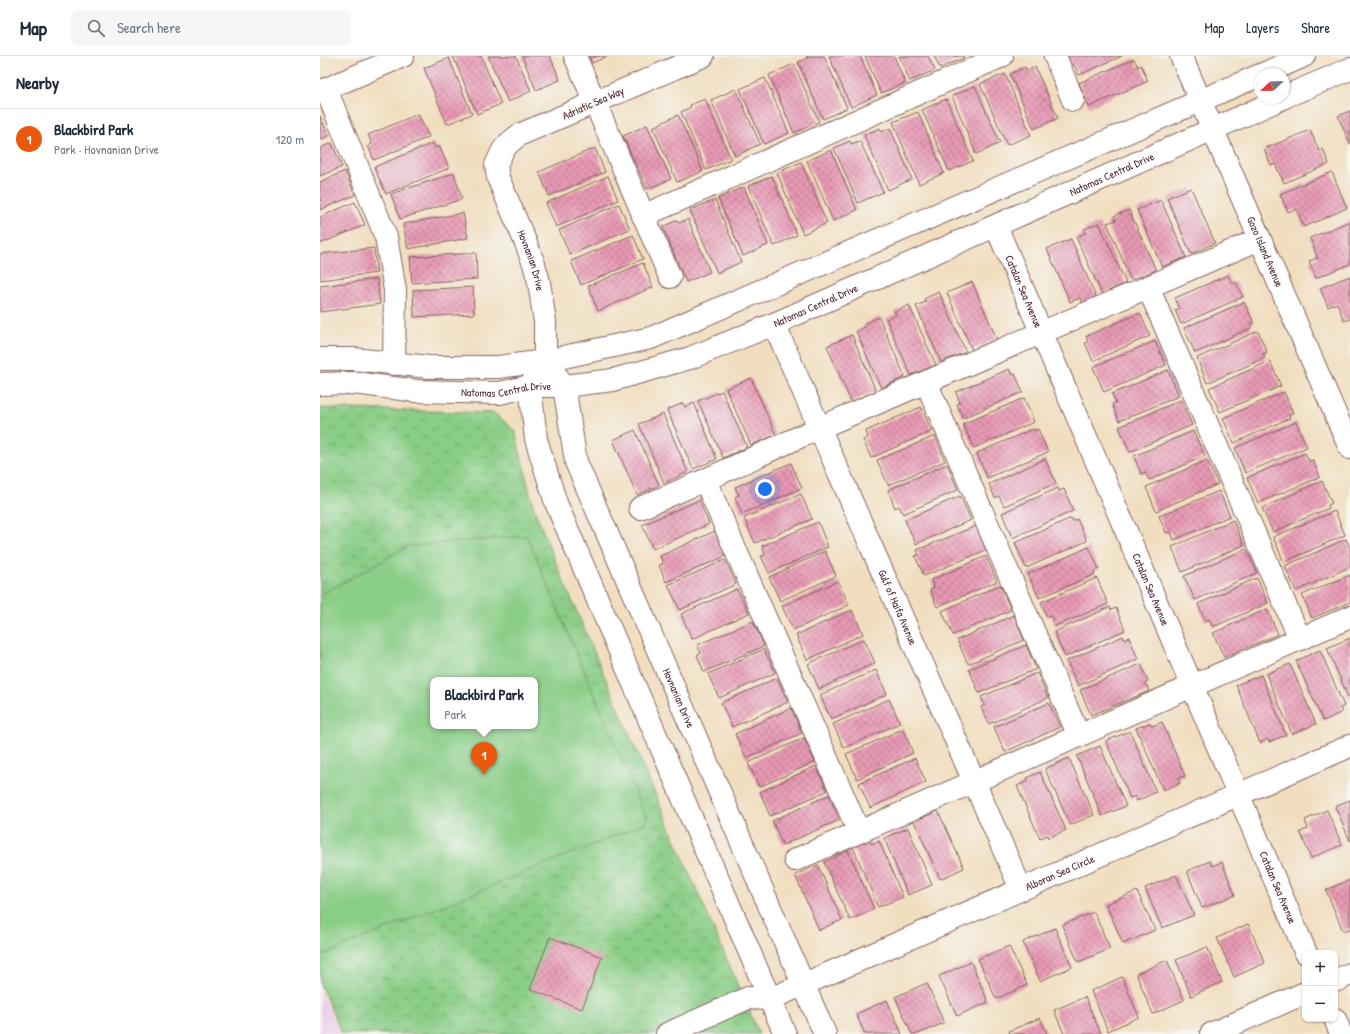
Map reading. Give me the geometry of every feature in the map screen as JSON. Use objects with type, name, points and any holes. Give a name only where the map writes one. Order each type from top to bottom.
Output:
[{"type":"street","points":[[394,364],[395,290],[386,238],[326,89],[403,56]]},
{"type":"street","points":[[575,56],[670,277]]},
{"type":"street","name":"Adriatic Sea Way","points":[[496,165],[503,150],[519,135],[702,56]]},
{"type":"street","points":[[643,216],[1002,56]]},
{"type":"street","points":[[1055,56],[1073,100]]},
{"type":"street","name":"Gozo Island Avenue","points":[[1181,56],[1350,448]]},
{"type":"street","name":"Natomas Central Drive","points":[[1277,68],[1304,56]]},
{"type":"street","name":"Natomas Central Drive","points":[[1290,95],[1350,69]]},
{"type":"street","name":"Natomas Central Drive","points":[[320,359],[353,359],[429,367],[498,367],[545,361],[651,338],[1254,78]]},
{"type":"street","name":"Natomas Central Drive","points":[[320,384],[354,383],[417,391],[500,393],[530,386],[564,386],[613,380],[690,358],[774,324],[1269,104]]},
{"type":"street","name":"Hovnanian Drive","points":[[496,165],[498,178],[534,264],[546,330],[545,361],[530,386]]},
{"type":"street","name":"Catalan Sea Avenue","points":[[996,226],[1305,950]]},
{"type":"street","points":[[640,508],[819,428],[1260,239]]},
{"type":"street","points":[[1148,287],[1300,639]]},
{"type":"street","name":"Gulf of Haifa Avenue","points":[[774,324],[1021,890]]},
{"type":"street","name":"Hovnanian Drive","points":[[545,361],[564,386],[576,462],[825,1034]]},
{"type":"street","points":[[926,382],[1079,736]]},
{"type":"street","points":[[530,386],[536,439],[556,503],[694,826],[786,1034]]},
{"type":"street","points":[[705,480],[859,832]]},
{"type":"street","points":[[795,860],[1350,617]]},
{"type":"street","name":"Alboran Sea Circle","points":[[770,999],[1350,746]]},
{"type":"street","points":[[1338,979],[1350,974]]},
{"type":"street","points":[[1211,1034],[1302,995]]},
{"type":"street","points":[[667,1034],[748,998],[770,999]]},
{"type":"street","points":[[1336,1022],[1341,1034]]},
{"type":"shaded area","points":[[320,989],[340,1034],[320,1034]]},
{"type":"green space","points":[[320,408],[494,413],[515,431],[534,509],[557,566],[759,1034],[342,1034],[320,984]]},
{"type":"green space","points":[[527,536],[648,822],[320,956],[320,595],[409,546]]},
{"type":"building","points":[[453,56],[481,56],[501,104],[477,114]]},
{"type":"building","points":[[488,56],[516,56],[531,91],[508,102]]},
{"type":"building","points":[[522,56],[550,56],[560,80],[536,90]]},
{"type":"building","points":[[589,56],[608,56],[592,63]]},
{"type":"building","points":[[806,56],[824,56],[847,108],[823,119],[798,62],[808,58]]},
{"type":"building","points":[[829,56],[860,56],[877,95],[851,107]]},
{"type":"building","points":[[865,56],[894,56],[905,83],[881,93]]},
{"type":"building","points":[[899,56],[928,56],[935,70],[910,81]]},
{"type":"building","points":[[934,56],[963,56],[964,58],[940,68]]},
{"type":"building","points":[[1066,56],[1122,56],[1079,75],[1074,65],[1070,66]]},
{"type":"building","points":[[449,58],[472,114],[447,124],[424,68]]},
{"type":"building","points":[[1134,59],[1138,67],[1141,65],[1148,81],[1089,107],[1079,83]]},
{"type":"building","points":[[794,64],[819,122],[794,133],[769,75]]},
{"type":"building","points":[[1025,67],[1026,71],[1035,67],[1058,118],[1034,129],[1010,74]]},
{"type":"building","points":[[1005,74],[1031,135],[1007,145],[980,84]]},
{"type":"building","points":[[765,78],[789,133],[764,144],[740,89]]},
{"type":"building","points":[[975,86],[1000,143],[976,154],[952,96]]},
{"type":"building","points":[[736,89],[760,144],[735,156],[711,100]]},
{"type":"building","points":[[705,99],[731,159],[706,170],[681,112],[691,107],[690,105]]},
{"type":"building","points":[[946,99],[973,161],[949,171],[922,110]]},
{"type":"building","points":[[1350,111],[1350,144],[1338,116]]},
{"type":"building","points":[[918,112],[944,173],[919,184],[893,122]]},
{"type":"building","points":[[418,114],[429,137],[374,160],[368,146],[372,144],[368,135]]},
{"type":"building","points":[[678,115],[703,171],[677,182],[653,127]]},
{"type":"building","points":[[320,116],[329,136],[320,140]]},
{"type":"building","points":[[647,125],[671,179],[647,189],[623,136]]},
{"type":"building","points":[[880,128],[881,132],[890,128],[912,179],[888,190],[864,135]]},
{"type":"building","points":[[1310,130],[1319,151],[1323,149],[1329,164],[1284,183],[1275,164],[1271,165],[1264,149]]},
{"type":"building","points":[[850,141],[851,144],[860,141],[883,192],[858,203],[834,148]]},
{"type":"building","points":[[332,143],[342,167],[320,176],[320,148]]},
{"type":"building","points":[[433,143],[435,148],[439,146],[449,168],[386,194],[374,167]]},
{"type":"building","points":[[595,148],[605,172],[549,196],[539,172]]},
{"type":"building","points":[[831,150],[857,210],[833,221],[807,161]]},
{"type":"building","points":[[801,162],[827,223],[803,234],[777,173]]},
{"type":"building","points":[[345,171],[355,195],[320,210],[320,182]]},
{"type":"building","points":[[1332,172],[1347,208],[1304,227],[1296,209],[1288,212],[1280,194]]},
{"type":"building","points":[[454,173],[462,199],[400,219],[391,194]]},
{"type":"building","points":[[608,176],[618,200],[556,227],[546,203]]},
{"type":"building","points":[[772,176],[797,235],[774,246],[748,186]]},
{"type":"building","points":[[744,187],[768,245],[743,256],[718,198]]},
{"type":"building","points":[[1191,188],[1215,243],[1191,254],[1167,198]]},
{"type":"building","points":[[715,200],[741,262],[717,273],[690,210]]},
{"type":"building","points":[[1161,200],[1186,257],[1162,267],[1137,210]]},
{"type":"building","points":[[355,202],[365,225],[320,244],[320,217]]},
{"type":"building","points":[[619,204],[630,229],[570,255],[559,230]]},
{"type":"building","points":[[1129,210],[1156,270],[1131,280],[1107,223],[1116,220],[1114,216]]},
{"type":"building","points":[[463,213],[468,238],[408,249],[403,224]]},
{"type":"building","points":[[688,219],[710,272],[686,282],[663,227],[677,220],[679,223]]},
{"type":"building","points":[[1350,221],[1350,264],[1316,278],[1309,261],[1318,258],[1310,238]]},
{"type":"building","points":[[1099,223],[1126,283],[1102,294],[1076,237],[1086,233],[1084,229]]},
{"type":"building","points":[[633,235],[643,259],[581,285],[571,261]]},
{"type":"building","points":[[1071,239],[1096,297],[1082,303],[1080,298],[1070,302],[1047,249]]},
{"type":"building","points":[[374,248],[377,273],[320,280],[320,254]]},
{"type":"building","points":[[476,253],[477,279],[412,283],[410,257]]},
{"type":"building","points":[[643,263],[653,287],[598,311],[588,286]]},
{"type":"building","points":[[1228,275],[1232,284],[1236,282],[1243,297],[1181,324],[1175,310],[1179,309],[1175,298]]},
{"type":"building","points":[[1350,276],[1350,319],[1344,321],[1337,303],[1328,307],[1320,288]]},
{"type":"building","points":[[377,279],[380,304],[320,312],[320,286]]},
{"type":"building","points":[[972,282],[997,339],[972,350],[947,293]]},
{"type":"building","points":[[473,287],[474,314],[414,317],[413,290]]},
{"type":"building","points":[[939,292],[966,352],[941,362],[916,306],[926,302],[924,299]]},
{"type":"building","points":[[1244,302],[1254,323],[1250,325],[1251,328],[1195,353],[1184,328]]},
{"type":"building","points":[[909,305],[936,365],[911,375],[886,319],[896,315],[894,312]]},
{"type":"building","points":[[1140,313],[1150,336],[1093,361],[1085,343],[1088,342],[1086,336]]},
{"type":"building","points":[[879,317],[905,377],[881,388],[856,331],[865,327],[864,324]]},
{"type":"building","points":[[1258,331],[1267,352],[1263,354],[1265,358],[1207,383],[1197,358]]},
{"type":"building","points":[[852,335],[876,391],[851,402],[827,346]]},
{"type":"building","points":[[1155,341],[1166,365],[1104,392],[1093,367]]},
{"type":"building","points":[[1270,361],[1281,386],[1220,412],[1209,388]]},
{"type":"building","points":[[1009,369],[1012,375],[1015,374],[1023,392],[963,418],[957,404],[960,403],[956,392]]},
{"type":"building","points":[[1168,370],[1179,396],[1119,421],[1112,404],[1116,403],[1112,394]]},
{"type":"building","points":[[751,378],[776,435],[751,445],[726,389]]},
{"type":"building","points":[[722,391],[747,447],[723,458],[698,401]]},
{"type":"building","points":[[1284,392],[1293,413],[1289,415],[1290,418],[1234,443],[1223,418]]},
{"type":"building","points":[[1024,398],[1034,422],[974,448],[963,424]]},
{"type":"building","points":[[1181,400],[1192,425],[1130,452],[1119,427]]},
{"type":"building","points":[[683,403],[685,407],[694,403],[717,459],[693,469],[667,410]]},
{"type":"building","points":[[921,407],[932,431],[871,458],[863,440],[868,438],[866,431]]},
{"type":"building","points":[[663,414],[688,472],[664,483],[639,424]]},
{"type":"building","points":[[1296,422],[1307,447],[1245,473],[1235,448]]},
{"type":"building","points":[[1033,429],[1034,431],[1038,429],[1048,452],[987,478],[977,453]]},
{"type":"building","points":[[635,430],[659,485],[637,495],[613,440]]},
{"type":"building","points":[[1193,431],[1205,456],[1149,480],[1145,472],[1141,474],[1134,456]]},
{"type":"building","points":[[935,436],[945,461],[888,485],[877,460]]},
{"type":"building","points":[[1305,453],[1309,461],[1313,460],[1320,477],[1258,503],[1247,478]]},
{"type":"building","points":[[1045,459],[1056,483],[1004,506],[999,496],[995,498],[989,484]]},
{"type":"building","points":[[1207,460],[1218,484],[1156,511],[1146,487]]},
{"type":"building","points":[[791,463],[802,488],[742,514],[735,497],[739,495],[735,487]]},
{"type":"building","points":[[947,464],[958,490],[903,514],[899,506],[895,508],[888,490]]},
{"type":"building","points":[[1322,481],[1332,503],[1328,505],[1329,508],[1273,532],[1262,508]]},
{"type":"building","points":[[1058,488],[1059,491],[1064,489],[1073,511],[1012,538],[1002,513]]},
{"type":"building","points":[[1219,491],[1230,516],[1174,540],[1171,532],[1166,533],[1159,516]]},
{"type":"building","points":[[801,494],[812,519],[755,543],[744,518]]},
{"type":"building","points":[[960,496],[971,520],[916,544],[905,520]]},
{"type":"building","points":[[699,500],[709,524],[653,549],[642,525]]},
{"type":"building","points":[[1335,511],[1345,535],[1284,562],[1273,537]]},
{"type":"building","points":[[1071,518],[1073,521],[1077,519],[1087,541],[1026,568],[1015,543]]},
{"type":"building","points":[[1233,520],[1244,545],[1182,572],[1172,547]]},
{"type":"building","points":[[818,522],[828,547],[769,573],[761,556],[765,555],[762,546]]},
{"type":"building","points":[[976,526],[986,550],[924,576],[915,556],[919,555],[917,550]]},
{"type":"building","points":[[715,531],[726,556],[666,582],[659,565],[663,564],[660,556]]},
{"type":"building","points":[[1346,539],[1350,547],[1350,567],[1296,591],[1285,566]]},
{"type":"building","points":[[1089,547],[1099,569],[1094,571],[1095,574],[1039,598],[1028,574]]},
{"type":"building","points":[[1246,549],[1257,573],[1195,600],[1184,576]]},
{"type":"building","points":[[825,551],[836,576],[780,601],[769,577]]},
{"type":"building","points":[[986,556],[997,581],[937,607],[930,590],[934,588],[931,580]]},
{"type":"building","points":[[725,560],[736,584],[680,610],[668,585]]},
{"type":"building","points":[[1350,575],[1350,602],[1312,618],[1302,595]]},
{"type":"building","points":[[1097,578],[1108,604],[1055,626],[1051,616],[1047,617],[1041,602]]},
{"type":"building","points":[[1257,578],[1268,603],[1213,627],[1209,619],[1205,621],[1198,604]]},
{"type":"building","points":[[838,581],[849,605],[793,630],[782,606]]},
{"type":"building","points":[[1000,585],[1011,610],[953,635],[942,611]]},
{"type":"building","points":[[737,589],[749,613],[692,639],[681,614]]},
{"type":"building","points":[[1110,607],[1111,610],[1116,608],[1125,630],[1065,657],[1054,632]]},
{"type":"building","points":[[1267,609],[1278,634],[1224,657],[1213,633]]},
{"type":"building","points":[[852,610],[863,634],[807,660],[796,635]]},
{"type":"building","points":[[1014,615],[1024,640],[968,664],[957,640]]},
{"type":"building","points":[[753,621],[764,646],[704,672],[697,655],[701,653],[697,645]]},
{"type":"building","points":[[1123,636],[1124,639],[1129,637],[1138,659],[1078,686],[1067,661]]},
{"type":"building","points":[[1350,638],[1350,701],[1327,648]]},
{"type":"building","points":[[864,639],[875,663],[819,689],[808,664]]},
{"type":"building","points":[[1026,645],[1036,669],[979,693],[969,669]]},
{"type":"building","points":[[764,649],[775,673],[719,698],[708,674]]},
{"type":"building","points":[[1320,650],[1344,706],[1340,708],[1342,712],[1323,721],[1296,661]]},
{"type":"building","points":[[1141,664],[1148,682],[1145,683],[1149,691],[1091,715],[1080,690]]},
{"type":"building","points":[[1290,664],[1316,724],[1292,734],[1266,674]]},
{"type":"building","points":[[876,670],[887,694],[831,719],[820,695]]},
{"type":"building","points":[[1037,673],[1048,698],[989,724],[981,707],[985,705],[981,697]]},
{"type":"building","points":[[1261,675],[1286,735],[1269,742],[1268,739],[1260,743],[1236,685]]},
{"type":"building","points":[[777,678],[788,702],[732,727],[721,703]]},
{"type":"building","points":[[889,699],[900,723],[844,748],[833,724]]},
{"type":"building","points":[[1049,703],[1060,727],[1005,752],[994,727]]},
{"type":"building","points":[[791,708],[802,733],[746,758],[735,734]]},
{"type":"building","points":[[1162,722],[1185,776],[1178,778],[1180,783],[1163,790],[1136,728],[1150,723],[1152,726]]},
{"type":"building","points":[[903,729],[913,753],[857,779],[846,754]]},
{"type":"building","points":[[1130,731],[1156,792],[1137,801],[1135,796],[1130,798],[1106,741]]},
{"type":"building","points":[[804,738],[815,762],[759,787],[748,763]]},
{"type":"building","points":[[1100,746],[1126,806],[1102,816],[1077,756]]},
{"type":"building","points":[[915,758],[926,782],[870,808],[859,783]]},
{"type":"building","points":[[1069,758],[1094,815],[1070,825],[1045,769]]},
{"type":"building","points":[[816,766],[827,791],[770,816],[760,792]]},
{"type":"building","points":[[1040,772],[1066,830],[1048,838],[1047,835],[1040,839],[1017,786],[1028,781],[1027,778]]},
{"type":"building","points":[[829,795],[839,820],[783,845],[772,821]]},
{"type":"building","points":[[1350,800],[1350,841],[1335,806]]},
{"type":"building","points":[[1327,810],[1342,845],[1311,858],[1300,832],[1308,829],[1305,820]]},
{"type":"building","points":[[938,811],[964,868],[940,879],[914,821]]},
{"type":"building","points":[[908,828],[932,885],[908,895],[884,838]]},
{"type":"building","points":[[869,840],[871,844],[879,841],[903,897],[878,907],[853,847]]},
{"type":"building","points":[[848,851],[874,909],[850,920],[824,862]]},
{"type":"building","points":[[1210,861],[1212,866],[1222,862],[1235,895],[1202,908],[1187,871]]},
{"type":"building","points":[[818,865],[842,920],[819,930],[795,875]]},
{"type":"building","points":[[1176,875],[1194,915],[1162,928],[1145,888]]},
{"type":"building","points":[[1350,880],[1350,929],[1343,931],[1326,890]]},
{"type":"building","points":[[1137,891],[1155,930],[1123,944],[1106,904]]},
{"type":"building","points":[[1094,912],[1110,949],[1078,962],[1062,925]]},
{"type":"building","points":[[1248,924],[1265,963],[1234,977],[1217,938]]},
{"type":"building","points":[[1055,928],[1072,967],[1040,981],[1023,942]]},
{"type":"building","points":[[550,937],[602,957],[582,1009],[530,989]]},
{"type":"building","points":[[1009,946],[1027,985],[996,999],[978,959]]},
{"type":"building","points":[[1207,947],[1222,982],[1191,996],[1176,960]]},
{"type":"building","points":[[1167,960],[1184,1000],[1153,1014],[1136,974]]},
{"type":"building","points":[[971,962],[988,1002],[957,1016],[939,976]]},
{"type":"building","points":[[1122,977],[1139,1017],[1108,1031],[1091,991]]},
{"type":"building","points":[[927,983],[944,1023],[918,1034],[912,1034],[895,997]]},
{"type":"building","points":[[1085,997],[1101,1034],[1064,1034],[1054,1010]]},
{"type":"building","points":[[887,1000],[902,1034],[865,1034],[856,1014]]},
{"type":"building","points":[[1040,1018],[1047,1034],[1010,1034],[1009,1031]]},
{"type":"place","name":"Blackbird Park","points":[[484,775]]}]
